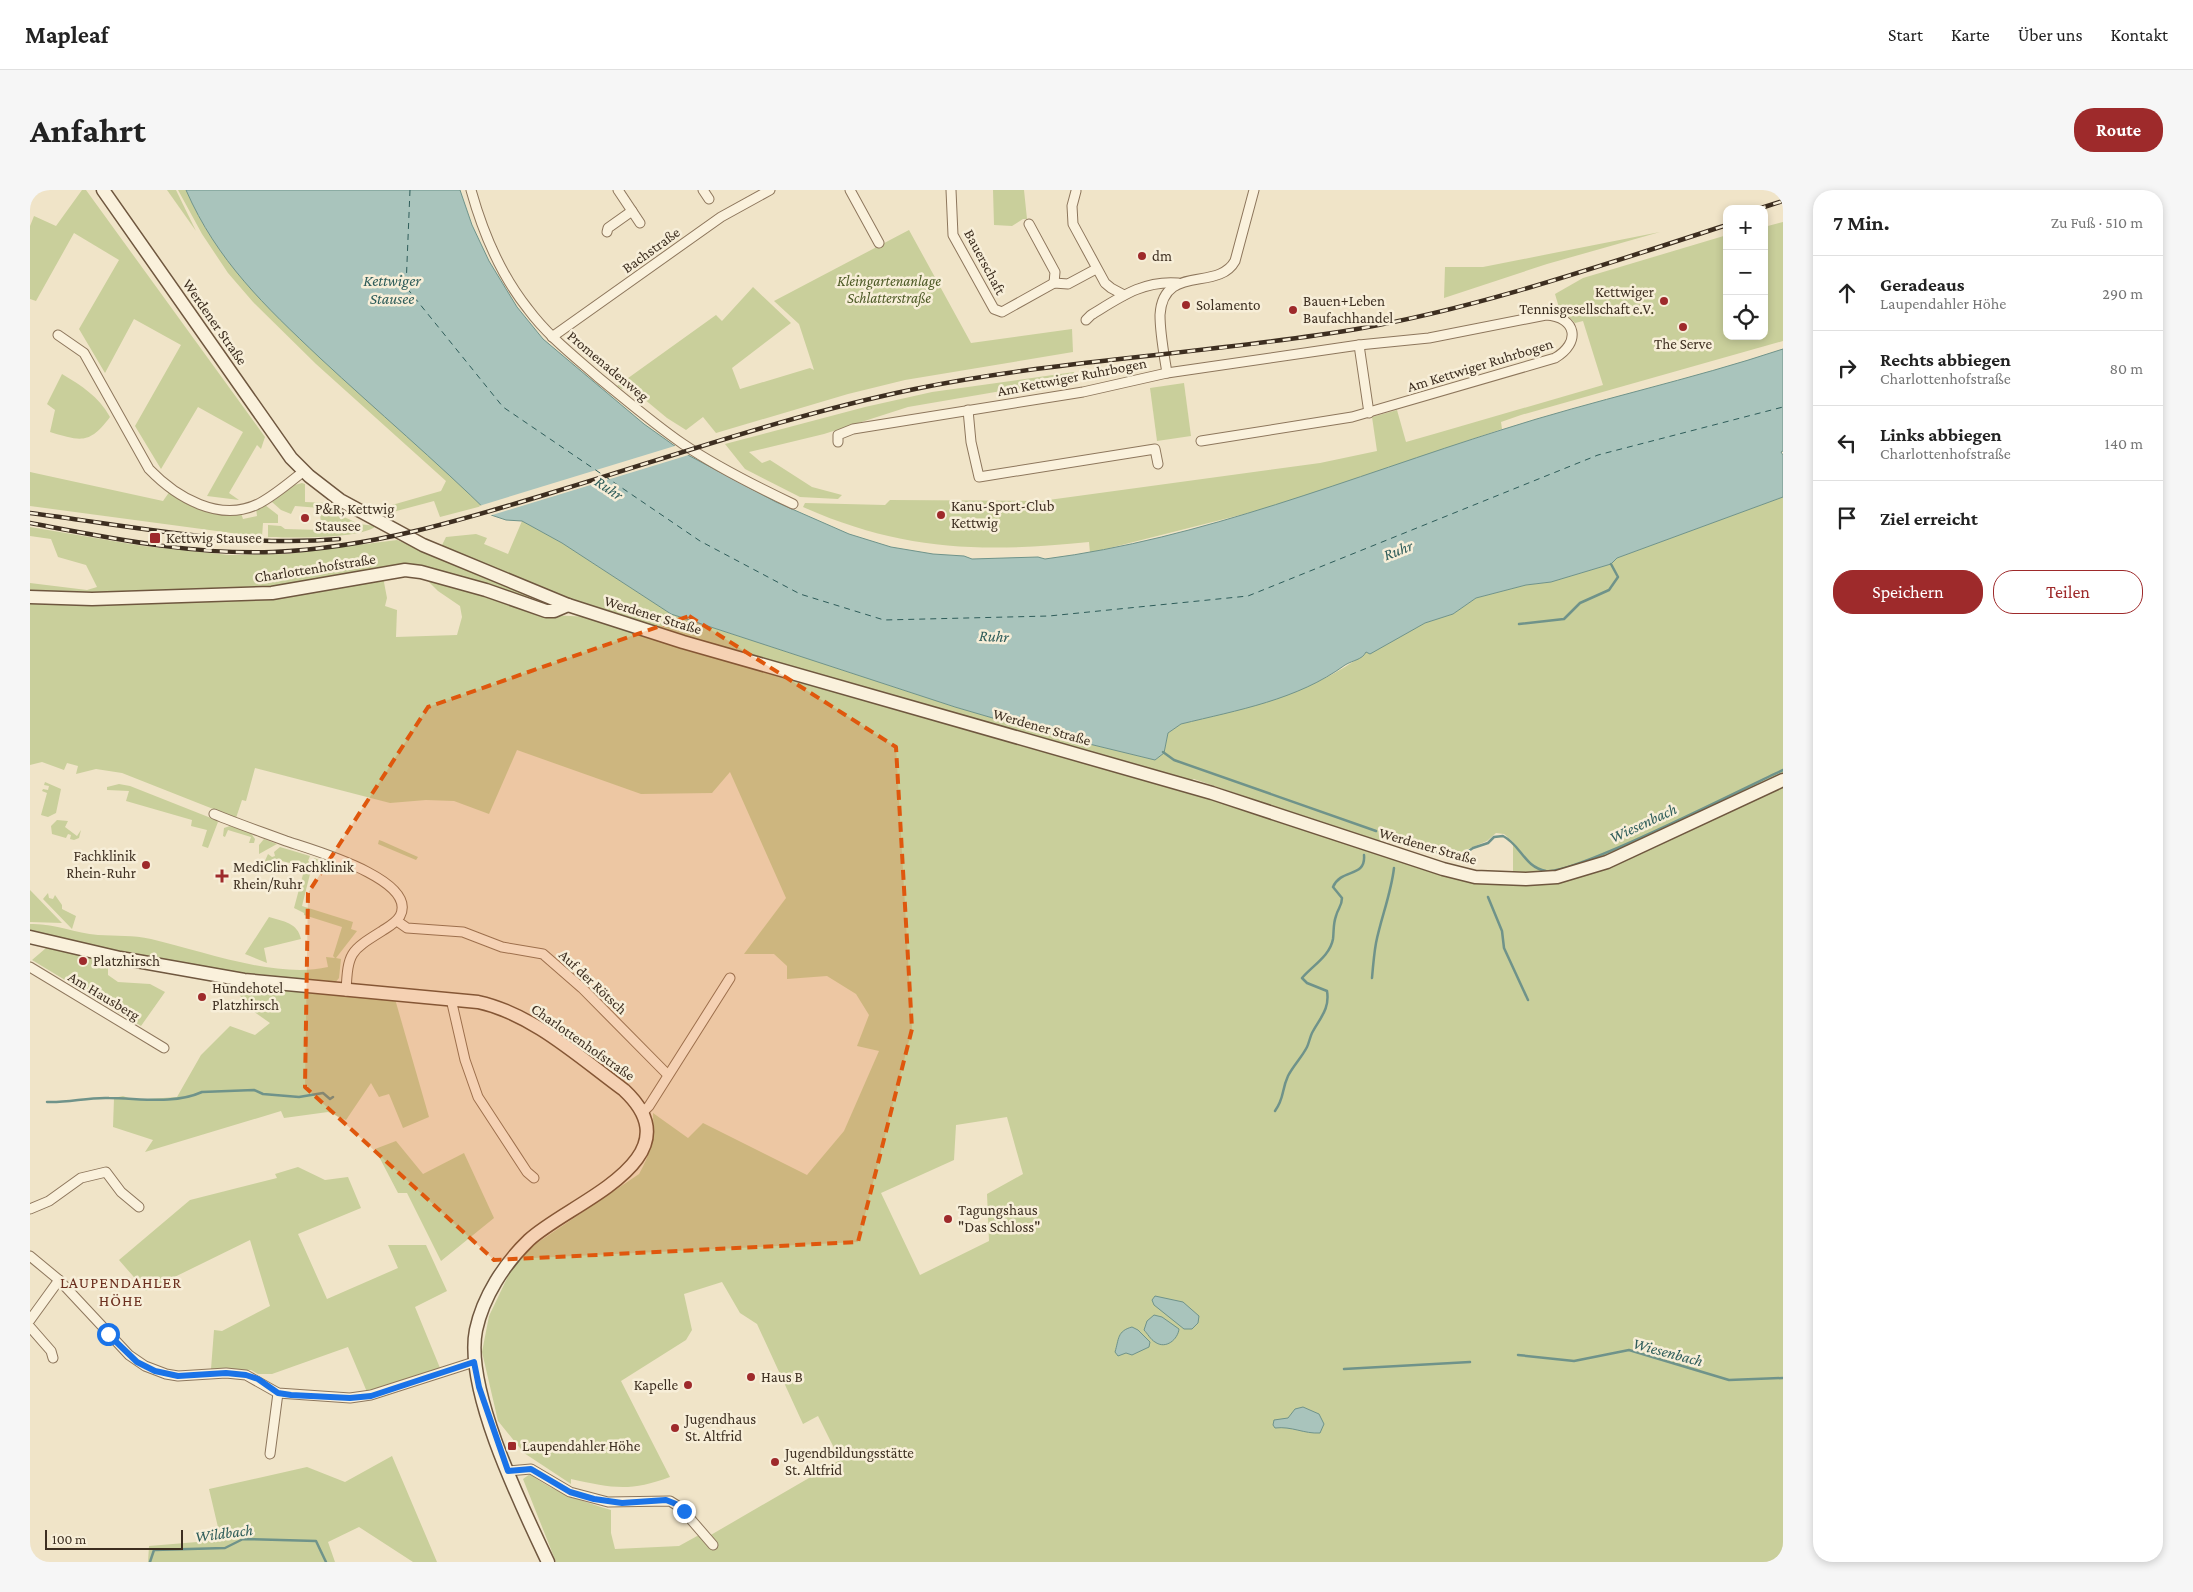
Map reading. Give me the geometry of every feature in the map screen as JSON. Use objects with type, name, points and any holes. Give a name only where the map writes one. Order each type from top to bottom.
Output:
[{"type":"main road","name":"Werdener Straße","points":[[103,190],[273,434],[304,471],[340,500],[407,538],[568,604],[683,642],[1212,792],[1397,855],[1475,876],[1526,879],[1557,878],[1582,872],[1783,780]]},
{"type":"main road","name":"Charlottenhofstraße","points":[[30,597],[92,599],[272,593],[405,570],[421,572],[486,590],[548,612],[568,604]]},
{"type":"main road","name":"Charlottenhofstraße","points":[[30,937],[177,969],[252,981],[496,1006],[525,1019],[624,1090],[636,1101],[643,1112]]},
{"type":"main road","points":[[548,1562],[508,1471],[479,1387],[474,1362],[476,1331],[481,1310],[494,1285],[509,1262],[529,1240],[551,1222],[620,1178],[635,1164],[643,1149],[645,1136],[643,1112]]},
{"type":"street","name":"Promenadenweg","points":[[471,190],[483,232],[496,258],[527,309],[552,337],[613,389],[683,444],[755,486],[793,504]]},
{"type":"street","points":[[618,190],[640,223]]},
{"type":"street","points":[[703,190],[709,199]]},
{"type":"street","name":"Bachstraße","points":[[552,337],[721,217],[770,190]]},
{"type":"street","points":[[850,190],[879,243]]},
{"type":"street","name":"Bauerschaft","points":[[951,190],[953,236],[994,309],[1002,312],[1054,283],[1068,284],[1096,268]]},
{"type":"street","points":[[1086,320],[1143,285],[1165,282],[1178,283],[1188,279],[1223,274],[1230,269],[1235,261],[1254,190]]},
{"type":"street","points":[[1076,191],[1072,206],[1073,224],[1096,268],[1111,288],[1124,295]]},
{"type":"street","points":[[607,232],[608,228],[632,211]]},
{"type":"street","points":[[1029,224],[1055,272],[1054,283]]},
{"type":"street","points":[[1167,373],[1160,315],[1166,297],[1178,283]]},
{"type":"street","name":"Am Kettwiger Ruhrbogen","points":[[838,442],[838,435],[853,429],[1083,392],[1167,373],[1360,345],[1442,336],[1546,315],[1562,318],[1571,329],[1573,339],[1566,352],[1554,358],[1369,413],[1201,441]]},
{"type":"street","points":[[58,335],[84,353],[149,469],[161,481],[184,498],[219,509],[246,508],[265,500],[304,471]]},
{"type":"street","points":[[1360,345],[1369,413]]},
{"type":"street","points":[[968,410],[972,446],[979,477],[1155,449],[1158,464]]},
{"type":"street","points":[[214,814],[368,872],[389,886],[401,900],[401,913],[397,921],[353,951],[349,961],[346,991]]},
{"type":"street","name":"Auf der Rötsch","points":[[397,921],[407,928],[463,932],[502,947],[543,954],[582,988],[668,1075]]},
{"type":"street","name":"Am Hausberg","points":[[30,967],[164,1048]]},
{"type":"street","points":[[643,1112],[649,1106],[697,1033],[730,978]]},
{"type":"street","points":[[450,1000],[465,1060],[478,1097],[527,1172],[534,1178]]},
{"type":"street","points":[[30,1209],[48,1201],[81,1178],[106,1172],[121,1192],[139,1208]]},
{"type":"street","points":[[30,1256],[59,1280],[126,1352],[145,1366],[178,1376],[226,1373],[246,1375],[258,1379],[278,1393],[350,1398],[371,1396],[474,1362]]},
{"type":"street","points":[[30,1320],[59,1280]]},
{"type":"street","points":[[30,1327],[51,1351],[53,1358]]},
{"type":"street","points":[[270,1454],[278,1393]]},
{"type":"street","points":[[508,1471],[531,1469],[570,1492],[608,1502],[670,1501],[680,1508],[713,1545]]},
{"type":"highlighted area","points":[[689,616],[896,747],[912,1029],[858,1242],[494,1260],[305,1087],[308,893],[428,707]]},
{"type":"green space","points":[[82,190],[86,190],[265,437],[261,449],[257,445],[229,493],[239,500],[207,496],[243,432],[198,407],[161,469],[135,426],[181,345],[134,319],[105,373],[79,329],[119,260],[74,233],[36,301],[30,299],[30,226],[34,216],[56,226]]},
{"type":"green space","points":[[167,190],[176,190],[196,231]]},
{"type":"green space","points":[[178,190],[186,190],[198,214],[225,257],[274,313],[332,369],[482,506],[440,517],[434,501],[389,513],[385,507],[441,491],[446,481],[316,364],[253,302],[228,273],[202,234]]},
{"type":"green space","points":[[993,190],[1024,190],[1027,219],[1023,219],[1012,226],[994,225]]},
{"type":"green space","points":[[1783,222],[1783,341],[1521,415],[1501,422],[1502,429],[1268,508],[1090,553],[1089,542],[1013,547],[978,547],[943,545],[909,540],[874,533],[839,522],[803,507],[805,503],[885,505],[890,500],[1041,501],[1320,463],[1377,451],[1372,417],[1397,410],[1406,442],[1603,385],[1583,321],[1575,323],[1560,311],[1555,294],[1583,278],[1723,236],[1723,340],[1768,340],[1768,226]]},
{"type":"green space","name":"Kleingartenanlage Schlatterstraße","points":[[909,230],[971,343],[1072,329],[1073,352],[905,380],[848,394],[716,433],[703,417],[686,430],[667,418],[626,384],[622,389],[617,386],[716,315],[722,321],[753,287],[791,323],[732,368],[740,389],[810,368],[814,370],[799,324],[774,301]]},
{"type":"green space","points":[[1660,232],[1547,264],[1444,298],[1445,267],[1483,267]]},
{"type":"green space","points":[[1074,372],[1072,382],[1007,390],[908,407],[824,434],[749,452],[762,463],[770,460],[812,487],[842,495],[838,499],[800,497],[745,469],[725,444],[865,407],[932,392]]},
{"type":"green space","points":[[62,374],[95,397],[110,417],[103,426],[90,436],[77,439],[50,432],[55,410],[47,404]]},
{"type":"green space","points":[[1184,383],[1191,436],[1157,441],[1150,388]]},
{"type":"green space","points":[[30,472],[163,501],[170,491],[241,513],[243,519],[257,516],[256,508],[265,505],[278,515],[278,523],[263,523],[262,537],[30,506]]},
{"type":"green space","points":[[305,484],[305,502],[329,503],[336,507],[340,515],[359,524],[376,526],[368,530],[341,535],[268,537],[268,525],[281,526],[285,529],[321,530],[320,508],[295,506],[291,514],[281,510],[272,502],[295,485]]},
{"type":"green space","points":[[1783,497],[1783,1562],[556,1562],[523,1479],[530,1474],[539,1481],[579,1500],[611,1510],[611,1533],[615,1549],[679,1546],[699,1535],[709,1536],[840,1460],[818,1416],[803,1424],[757,1324],[740,1313],[722,1282],[684,1294],[692,1330],[686,1340],[621,1381],[670,1477],[656,1482],[632,1487],[621,1487],[598,1485],[571,1479],[571,1484],[524,1453],[498,1421],[482,1352],[489,1316],[511,1270],[534,1245],[639,1174],[651,1145],[653,1113],[688,1138],[703,1123],[807,1175],[844,1131],[879,1051],[857,1046],[869,1015],[856,994],[827,976],[787,979],[787,966],[774,954],[744,954],[786,898],[730,772],[712,793],[641,794],[517,750],[489,814],[454,801],[426,800],[390,803],[255,768],[246,801],[242,800],[236,818],[122,773],[96,769],[76,774],[78,766],[67,763],[64,770],[42,762],[30,765],[30,600],[208,599],[383,577],[387,598],[385,606],[397,610],[396,637],[457,635],[462,617],[460,606],[438,591],[423,576],[550,615],[591,617],[1189,788],[1481,880],[1513,877],[1513,842],[1504,834],[1496,833],[1487,841],[1454,855],[1424,843],[1417,845],[1384,832],[1380,843],[1194,779],[1189,781],[686,639],[569,599],[441,547],[446,537],[476,534],[487,538],[484,544],[508,554],[522,521],[562,543],[671,614],[955,707],[1044,733],[1155,760],[1164,753],[1168,733],[1181,724],[1256,705],[1303,689],[1347,666],[1368,651],[1370,653],[1425,623],[1453,614],[1476,598],[1526,585],[1551,582],[1611,564],[1617,558]],"holes":[[[1007,1117],[1023,1174],[987,1194],[989,1241],[920,1275],[881,1193],[954,1160],[956,1125]]]},
{"type":"green space","points":[[30,527],[143,546],[229,555],[287,554],[397,540],[543,601],[414,568],[273,590],[96,595],[30,593],[30,583],[87,590],[97,587],[86,565],[58,557],[51,539],[30,536]]},
{"type":"green space","points":[[45,782],[61,789],[56,813],[48,817],[41,815],[47,793],[42,791],[43,789],[48,790],[49,786],[44,785]]},
{"type":"green space","points":[[119,784],[130,786],[216,820],[218,822],[208,848],[202,846],[207,830],[191,826],[192,820],[126,801],[129,791],[107,790],[107,787]]},
{"type":"green space","points":[[57,820],[68,821],[65,827],[77,836],[81,830],[79,838],[74,840],[70,839],[71,835],[68,834],[66,838],[52,834],[51,826]]},
{"type":"green space","points":[[230,826],[250,832],[255,839],[254,843],[249,843],[251,837],[228,830],[225,837],[223,836],[224,828]]},
{"type":"green space","points":[[264,839],[277,844],[259,854],[259,845]]},
{"type":"green space","points":[[379,840],[418,857],[416,860],[378,844]]},
{"type":"green space","points":[[280,847],[310,856],[308,861],[311,863],[314,858],[322,861],[320,868],[312,866],[302,906],[353,922],[351,929],[357,931],[336,958],[341,959],[339,978],[334,984],[258,976],[181,964],[30,932],[30,924],[39,924],[89,934],[151,939],[263,967],[308,970],[328,967],[326,957],[335,958],[333,956],[342,927],[304,915],[304,913],[294,908],[305,867],[278,860],[272,865],[264,863],[268,854],[272,857],[275,856],[274,852]]},
{"type":"green space","points":[[30,890],[62,923],[30,922]]},
{"type":"green space","points":[[48,893],[49,898],[53,899],[55,895],[62,905],[62,909],[76,916],[72,929],[43,899]]},
{"type":"green space","points":[[269,917],[293,926],[297,929],[301,939],[264,948],[267,963],[245,954]]},
{"type":"green space","points":[[46,948],[108,962],[108,975],[118,982],[150,984],[165,992],[141,1026],[32,960]]},
{"type":"green space","points":[[231,983],[395,999],[429,1117],[403,1128],[389,1094],[379,1097],[371,1083],[346,1120],[328,1112],[284,1118],[281,1111],[145,1152],[153,1140],[113,1127],[114,1098],[123,1096],[134,1100],[177,1097],[201,1055],[230,1026],[255,1035],[270,1023],[250,1009]]},
{"type":"green space","points":[[396,1141],[423,1174],[464,1153],[494,1218],[441,1261],[407,1193],[398,1193],[375,1149]]},
{"type":"green space","points":[[298,1167],[325,1180],[348,1177],[361,1208],[298,1234],[327,1299],[398,1268],[388,1245],[426,1245],[447,1291],[415,1307],[440,1368],[367,1392],[348,1347],[272,1374],[258,1374],[251,1370],[211,1369],[214,1330],[222,1331],[270,1306],[250,1240],[146,1291],[119,1260],[190,1200],[277,1178],[275,1174]]},
{"type":"green space","points":[[392,1456],[437,1562],[413,1562],[359,1527],[328,1542],[335,1562],[148,1562],[149,1546],[221,1540],[209,1489],[307,1467],[345,1482]]},
{"type":"water","name":"Kettwiger Stausee","points":[[186,190],[460,190],[472,225],[489,261],[517,307],[543,339],[644,424],[686,454],[776,502],[849,534],[891,547],[933,554],[964,556],[972,559],[1038,557],[1045,559],[1104,550],[1219,522],[1536,419],[1713,371],[1783,349],[1783,451],[1781,452],[1783,455],[1783,497],[1617,558],[1611,564],[1551,582],[1526,585],[1476,598],[1453,614],[1425,623],[1370,654],[1366,652],[1360,658],[1307,687],[1266,702],[1181,724],[1168,733],[1164,753],[1155,760],[1044,733],[955,707],[671,614],[562,543],[522,521],[506,520],[491,515],[320,358],[262,301],[212,239]]},
{"type":"water","points":[[1155,1296],[1183,1302],[1199,1316],[1198,1323],[1192,1329],[1184,1329],[1154,1305],[1152,1300]]},
{"type":"water","points":[[1154,1315],[1162,1317],[1179,1329],[1174,1340],[1167,1344],[1159,1344],[1152,1340],[1144,1330],[1147,1321]]},
{"type":"water","points":[[1132,1327],[1138,1330],[1150,1342],[1149,1347],[1132,1355],[1126,1353],[1118,1356],[1115,1352],[1119,1336]]},
{"type":"water","points":[[1303,1407],[1319,1414],[1324,1424],[1320,1433],[1275,1428],[1273,1425],[1274,1420],[1288,1418],[1295,1409]]},
{"type":"pier","points":[[678,445],[692,454],[489,516],[479,506]]},
{"type":"waterway","points":[[1519,624],[1564,619],[1580,603],[1609,590],[1618,577],[1611,564]]},
{"type":"waterway","points":[[1163,752],[1174,760],[1376,831]]},
{"type":"waterway","name":"Wiesenbach","points":[[1417,847],[1425,845],[1431,851],[1458,858],[1473,848],[1488,843],[1494,837],[1503,836],[1514,845],[1527,861],[1539,869],[1546,871],[1563,869],[1624,845],[1783,770]]},
{"type":"waterway","points":[[1275,1111],[1280,1102],[1288,1076],[1307,1047],[1312,1033],[1326,1008],[1327,991],[1307,983],[1302,978],[1325,956],[1331,945],[1335,919],[1342,898],[1333,887],[1342,877],[1361,867],[1364,862],[1364,855]]},
{"type":"waterway","points":[[1372,978],[1376,943],[1391,887],[1394,868]]},
{"type":"waterway","points":[[1488,897],[1502,931],[1504,948],[1528,1000]]},
{"type":"waterway","points":[[47,1102],[101,1098],[168,1100],[202,1092],[254,1090],[263,1094],[299,1097],[323,1093],[330,1099],[333,1097]]},
{"type":"waterway","name":"Wiesenbach","points":[[1518,1355],[1574,1361],[1629,1350],[1729,1380],[1783,1378]]},
{"type":"waterway","name":"Wiesenbach","points":[[1344,1369],[1470,1362]]},
{"type":"waterway","name":"Wildbach","points":[[150,1562],[154,1550],[225,1548],[243,1539],[316,1541],[326,1562]]},
{"type":"ferry route","points":[[410,190],[406,287],[503,407],[700,541],[800,594],[884,620],[1049,616],[1248,596],[1598,455],[1783,407]]},
{"type":"railway","points":[[1768,206],[1783,201]]},
{"type":"railway","points":[[30,523],[151,544],[212,551],[273,552],[345,545],[380,539],[485,513],[733,436],[869,399],[1025,370],[1302,338],[1404,320],[1497,297],[1723,226]]},
{"type":"railway","points":[[30,513],[223,538],[262,541],[339,539]]},
{"type":"place","name":"dm","points":[[1142,256]]},
{"type":"place","name":"Kettwiger Tennisgesellschaft e.V.","points":[[1664,301]]},
{"type":"place","name":"Solamento","points":[[1186,305]]},
{"type":"place","name":"Bauen+Leben Baufachhandel","points":[[1293,310]]},
{"type":"place","name":"The Serve","points":[[1683,327]]},
{"type":"place","name":"Kanu-Sport-Club Kettwig","points":[[941,515]]},
{"type":"place","name":"P&R, Kettwig Stausee","points":[[305,518]]},
{"type":"place","name":"Kettwig Stausee","points":[[155,538]]},
{"type":"place","name":"Fachklinik Rhein-Ruhr","points":[[146,865]]},
{"type":"place","name":"MediClin Fachklinik Rhein/Ruhr","points":[[222,876]]},
{"type":"place","name":"Platzhirsch","points":[[83,961]]},
{"type":"place","name":"Hundehotel Platzhirsch","points":[[202,997]]},
{"type":"place","name":"Tagungshaus \"Das Schloss\"","points":[[948,1219]]},
{"type":"place","name":"Haus B","points":[[751,1377]]},
{"type":"place","name":"Kapelle","points":[[688,1385]]},
{"type":"place","name":"Jugendhaus St. Altfrid","points":[[675,1428]]},
{"type":"place","name":"Laupendahler Höhe","points":[[512,1446]]},
{"type":"place","name":"Jugendbildungsstätte St. Altfrid","points":[[775,1462]]},
{"type":"district","name":"LAUPENDAHLER HÖHE","points":[[121,1291]]},
{"type":"route","points":[[108,1334],[137,1362],[155,1371],[178,1376],[226,1373],[246,1375],[258,1379],[278,1393],[291,1395],[350,1398],[371,1396],[474,1362],[479,1387],[508,1471],[525,1468],[536,1470],[570,1492],[594,1499],[622,1503],[666,1500],[676,1504],[684,1511]]},
{"type":"water label","name":"Ruhr","points":[[609,488]]},
{"type":"water label","name":"Ruhr","points":[[1398,550]]},
{"type":"water label","name":"Ruhr","points":[[994,636]]}]
